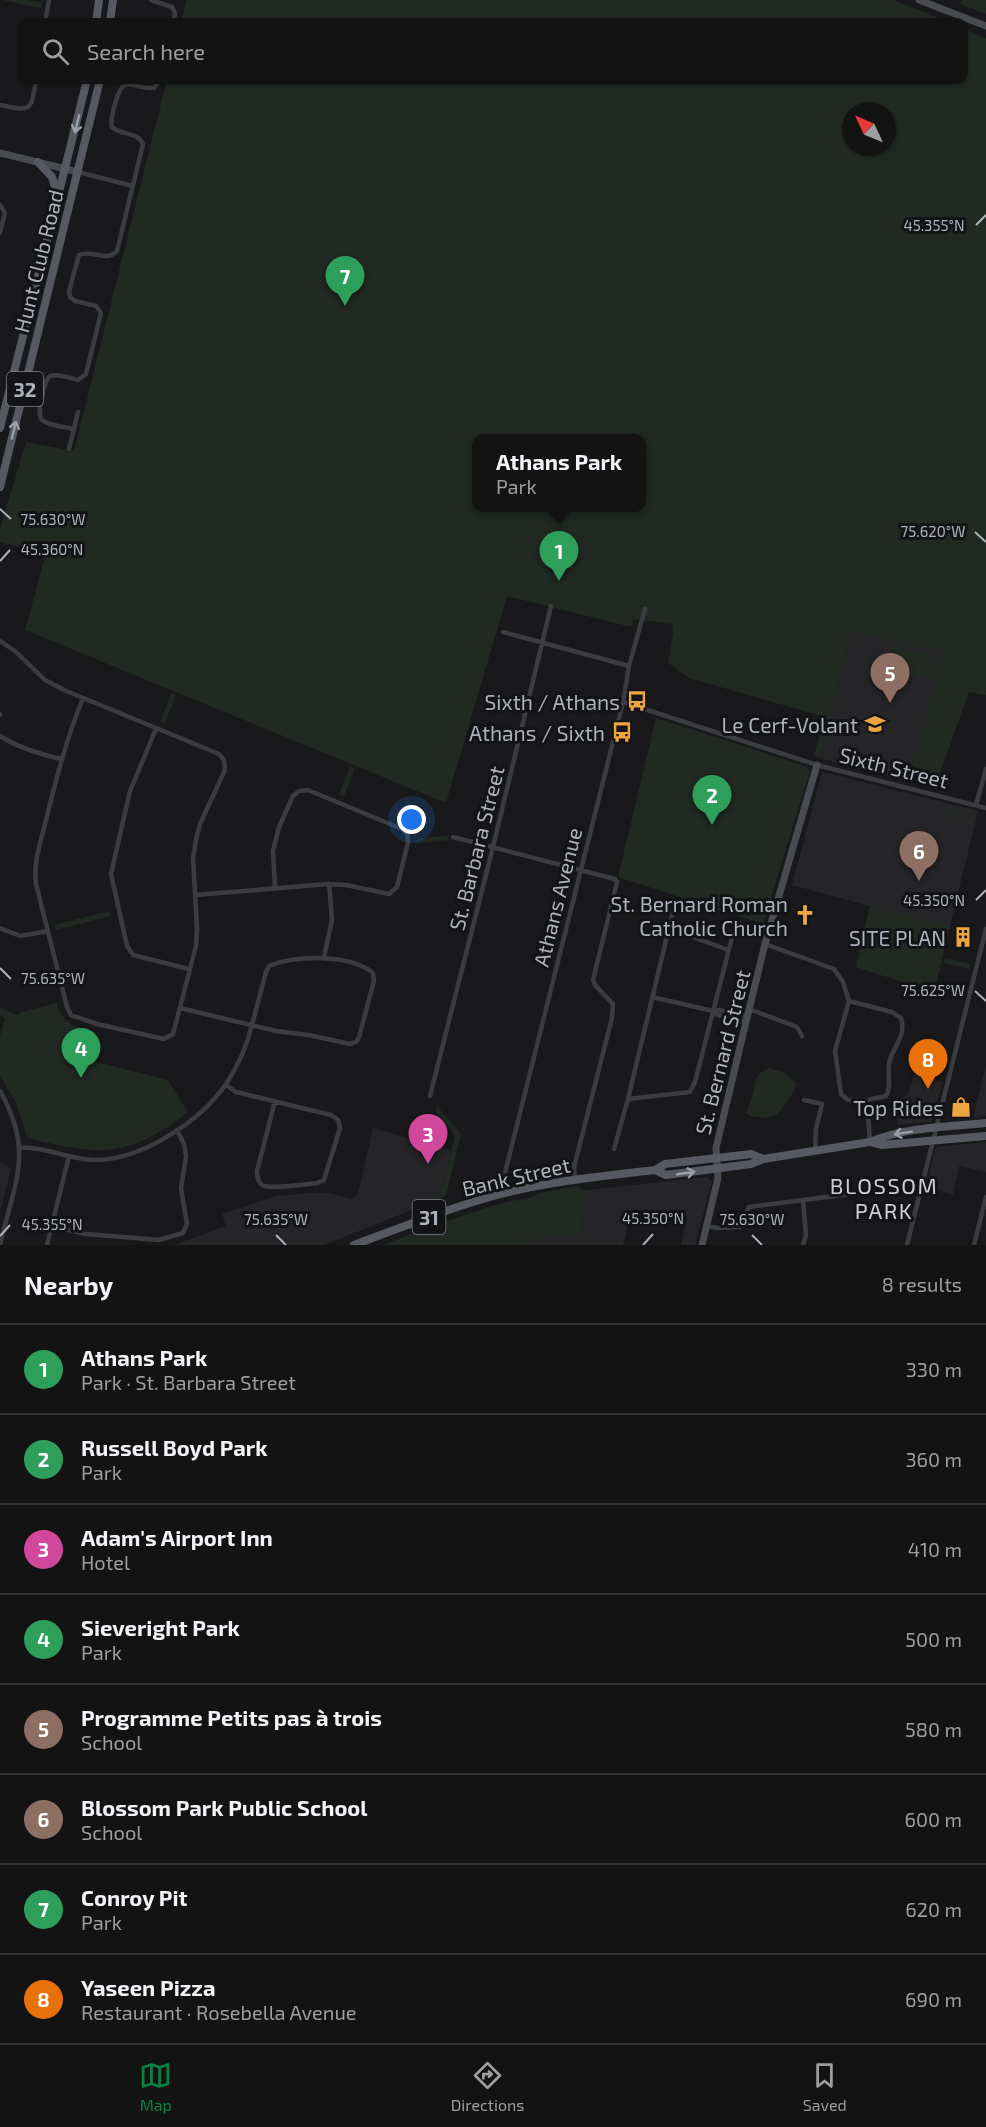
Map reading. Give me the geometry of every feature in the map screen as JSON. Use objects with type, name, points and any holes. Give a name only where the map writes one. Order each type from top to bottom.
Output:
[{"type":"main road","points":[[97,18],[99,0]]},
{"type":"main road","points":[[111,18],[113,0]]},
{"type":"main road","name":"Hunt Club Road","points":[[0,428],[86,84]]},
{"type":"main road","name":"Hunt Club Road","points":[[0,487],[99,84]]},
{"type":"main road","points":[[38,162],[52,177],[58,196]]},
{"type":"main road","name":"Bank Street","points":[[655,1170],[666,1176],[751,1164],[762,1159],[870,1142],[882,1137],[936,1128],[986,1124]]},
{"type":"main road","name":"Bank Street","points":[[870,1142],[882,1145],[986,1136]]},
{"type":"main road","name":"Bank Street","points":[[354,1245],[446,1211],[504,1193],[575,1180],[655,1170],[665,1164],[751,1154],[762,1159]]},
{"type":"street","points":[[46,18],[49,0]]},
{"type":"street","points":[[151,0],[172,7],[174,18]]},
{"type":"street","points":[[919,0],[965,18]]},
{"type":"street","points":[[968,19],[986,26]]},
{"type":"street","points":[[0,105],[22,110],[28,108],[33,103],[35,84]]},
{"type":"street","points":[[74,429],[44,421],[38,415],[46,380],[56,375],[78,380],[86,374],[101,313],[96,306],[75,301],[70,297],[69,291],[79,255],[85,253],[105,258],[111,257],[117,251],[142,148],[142,141],[136,136],[114,129],[111,119],[118,91],[122,86],[132,84],[151,88],[157,84]]},
{"type":"street","points":[[0,153],[133,186]]},
{"type":"street","points":[[0,205],[5,213],[0,233]]},
{"type":"street","points":[[24,390],[43,395]]},
{"type":"street","points":[[69,449],[78,412]]},
{"type":"street","name":"St. Barbara Street","points":[[430,1096],[551,606]]},
{"type":"street","name":"Athans Avenue","points":[[504,1193],[503,1180],[645,609]]},
{"type":"street","points":[[503,632],[629,666]]},
{"type":"street","points":[[0,641],[15,651],[45,680],[219,754],[224,760],[225,770],[197,834],[193,858],[197,934],[173,1034],[164,1039],[97,1024],[71,1015],[36,884],[35,864],[61,759],[68,734],[83,698]]},
{"type":"street","name":"Sixth Street","points":[[622,702],[817,765],[986,808]]},
{"type":"street","points":[[156,729],[130,791],[111,874],[127,946],[133,955],[189,969]]},
{"type":"street","points":[[0,736],[37,754],[61,759]]},
{"type":"street","name":"St. Bernard Street","points":[[702,1245],[718,1178],[716,1148],[747,1016],[765,944],[817,765]]},
{"type":"street","points":[[976,805],[986,769]]},
{"type":"street","points":[[195,895],[329,885],[346,885],[384,893],[392,892],[397,887],[408,838],[402,829],[308,790],[295,793],[276,836],[273,851],[275,888]]},
{"type":"street","points":[[453,837],[581,869],[615,879],[617,882],[593,980],[613,1004],[612,1018],[574,1167],[575,1180]]},
{"type":"street","points":[[324,957],[332,920],[329,885]]},
{"type":"street","points":[[614,1149],[675,903]]},
{"type":"street","points":[[628,1099],[690,1092],[695,1082],[735,926]]},
{"type":"street","points":[[0,928],[20,936],[48,931]]},
{"type":"street","points":[[669,928],[728,950]]},
{"type":"street","points":[[908,1245],[986,929]]},
{"type":"street","points":[[765,944],[834,969],[843,982],[849,1001],[835,1051],[841,1094],[848,1100],[867,1100],[886,1096],[889,1092],[889,1064],[903,1029],[903,1023],[898,1015],[849,1001]]},
{"type":"street","points":[[20,1148],[30,1147],[95,1160],[134,1153],[151,1146],[177,1130],[205,1107],[225,1085],[239,1062],[252,1025],[269,966],[324,957],[366,967],[373,974],[374,981],[359,1037],[356,1042],[350,1044],[252,1025],[180,1008]]},
{"type":"street","points":[[652,997],[797,1027],[802,1036]]},
{"type":"street","points":[[225,1085],[236,1092],[275,1101],[331,1115],[338,1120],[340,1128],[324,1180],[317,1183],[269,1187],[261,1184],[257,1171],[275,1101]]},
{"type":"street","points":[[0,1091],[15,1119],[20,1148],[18,1173],[0,1245]]},
{"type":"street","points":[[804,1100],[822,1104],[816,1129],[815,1150]]},
{"type":"street","points":[[867,1100],[870,1142]]},
{"type":"street","points":[[52,1226],[86,1234],[159,1243],[183,1233],[187,1224],[181,1188],[186,1157],[184,1144],[177,1130]]},
{"type":"street","points":[[47,1245],[69,1156]]},
{"type":"street","points":[[707,1226],[740,1227],[749,1207],[858,1193]]},
{"type":"street","points":[[974,1245],[986,1197]]},
{"type":"street","points":[[803,1200],[806,1235],[803,1245]]},
{"type":"shaded area","points":[[2,0],[28,0],[42,3],[41,8]]},
{"type":"shaded area","points":[[187,0],[893,0],[938,18],[182,18]]},
{"type":"shaded area","points":[[961,0],[986,0],[986,14],[960,4]]},
{"type":"shaded area","points":[[968,31],[986,38],[986,695],[969,692],[936,784],[910,776],[944,652],[852,630],[820,758],[814,756],[825,717],[689,678],[668,663],[673,633],[672,624],[634,619],[631,627],[507,596],[446,803],[25,630],[46,553],[0,542],[0,529],[26,442],[74,451],[166,84],[968,84]]},
{"type":"shaded area","points":[[852,630],[945,652],[908,782],[820,758]]},
{"type":"shaded area","points":[[893,646],[937,658],[931,680],[887,668]]},
{"type":"shaded area","points":[[172,693],[176,695],[165,723],[160,721]]},
{"type":"shaded area","points":[[656,718],[805,766],[810,771],[763,924],[618,877]]},
{"type":"shaded area","points":[[350,767],[355,769],[344,796],[339,794]]},
{"type":"shaded area","points":[[822,772],[978,811],[934,992],[856,967],[870,906],[792,885]]},
{"type":"shaded area","points":[[947,809],[966,813],[963,823],[945,815]]},
{"type":"shaded area","points":[[449,835],[448,840],[416,844],[417,839]]},
{"type":"shaded area","points":[[870,906],[950,926],[934,992],[856,967]]},
{"type":"shaded area","points":[[110,911],[111,916],[56,930],[54,925]]},
{"type":"shaded area","points":[[945,958],[971,964],[970,969],[944,963]]},
{"type":"shaded area","points":[[57,1003],[66,1020],[95,1032],[88,1060],[168,1080],[188,1112],[147,1139],[129,1146],[111,1149],[73,1148],[27,1138],[16,1102],[0,1076],[0,1036],[5,1018],[0,1016],[0,1008],[17,1015]]},
{"type":"shaded area","points":[[986,1065],[986,1116],[973,1118]]},
{"type":"shaded area","points":[[769,1068],[791,1077],[796,1084],[794,1092],[777,1115],[767,1118],[750,1116],[746,1113],[756,1080],[761,1072]]},
{"type":"shaded area","points":[[915,1074],[943,1082],[931,1122],[897,1125],[899,1099],[907,1096]]},
{"type":"shaded area","points":[[438,1107],[461,1134],[446,1196],[439,1199],[455,1135],[435,1111]]},
{"type":"shaded area","points":[[373,1128],[451,1150],[439,1199],[324,1245],[174,1245],[226,1226],[222,1214],[276,1196],[328,1193],[352,1199],[358,1194]]},
{"type":"shaded area","points":[[986,1142],[986,1172],[959,1166],[953,1195],[926,1187],[936,1147]]},
{"type":"shaded area","points":[[0,1162],[11,1168],[0,1212]]},
{"type":"shaded area","points":[[707,1177],[712,1182],[695,1245],[681,1245],[687,1217],[631,1214],[623,1245],[529,1245],[532,1238],[580,1233],[588,1190]]},
{"type":"shaded area","points":[[576,1186],[588,1190],[580,1233],[531,1240],[529,1245],[383,1245],[507,1202]]},
{"type":"place","name":"Conroy Pit","points":[[345,306]]},
{"type":"place","name":"Athans Park","points":[[559,581]]},
{"type":"place","name":"Sixth / Athans","points":[[637,701]]},
{"type":"place","name":"Programme Petits pas à trois","points":[[890,703]]},
{"type":"place","name":"Le Cerf-Volant","points":[[875,724]]},
{"type":"place","name":"Athans / Sixth","points":[[622,732]]},
{"type":"place","name":"Russell Boyd Park","points":[[712,825]]},
{"type":"place","name":"Blossom Park Public School","points":[[919,881]]},
{"type":"place","name":"St. Bernard Roman Catholic Church","points":[[805,915]]},
{"type":"place","name":"SITE PLAN","points":[[963,937]]},
{"type":"place","name":"Sieveright Park","points":[[81,1078]]},
{"type":"place","name":"Yaseen Pizza","points":[[928,1089]]},
{"type":"place","name":"Top Rides","points":[[961,1107]]},
{"type":"place","name":"Adam's Airport Inn","points":[[428,1164]]},
{"type":"district","name":"BLOSSOM PARK","points":[[884,1198]]}]
